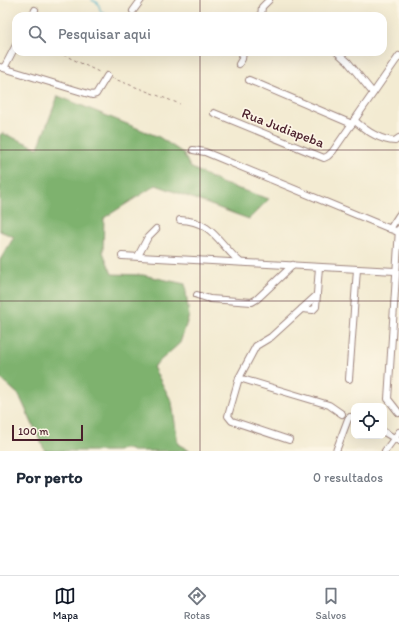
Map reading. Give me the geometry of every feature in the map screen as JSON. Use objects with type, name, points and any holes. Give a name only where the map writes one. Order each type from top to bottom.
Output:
[{"type":"street","points":[[133,11],[141,0]]},
{"type":"street","points":[[261,12],[262,7],[269,0]]},
{"type":"street","points":[[12,51],[2,67],[92,95],[99,91],[107,76]]},
{"type":"street","points":[[239,64],[242,56]]},
{"type":"street","points":[[341,56],[373,93]]},
{"type":"street","points":[[353,122],[399,56]]},
{"type":"street","points":[[249,80],[353,122],[365,130],[382,138],[395,141],[399,138]]},
{"type":"street","name":"Rua Judiapeba","points":[[214,113],[324,158],[333,151],[353,122]]},
{"type":"street","points":[[193,150],[205,152],[398,231],[388,399],[399,413]]},
{"type":"street","points":[[390,229],[399,214]]},
{"type":"street","points":[[180,220],[192,222],[212,231],[224,248],[240,262]]},
{"type":"street","points":[[138,256],[148,237],[156,229]]},
{"type":"street","points":[[219,261],[224,248]]},
{"type":"street","points":[[122,256],[395,271]]},
{"type":"street","points":[[197,295],[210,299],[252,302],[294,265]]},
{"type":"street","points":[[289,440],[232,421],[228,416],[228,410],[239,378],[256,346],[271,337],[317,295],[319,267]]},
{"type":"street","points":[[349,379],[357,269]]},
{"type":"street","points":[[239,378],[329,405],[342,414]]},
{"type":"street","points":[[336,451],[348,419],[351,417]]},
{"type":"street","points":[[385,451],[397,440],[399,432]]},
{"type":"street","points":[[387,434],[397,440]]},
{"type":"path","points":[[66,56],[107,76],[180,104]]},
{"type":"green space","points":[[58,96],[159,137],[183,153],[190,167],[221,183],[269,199],[249,219],[156,185],[104,218],[103,252],[112,274],[143,275],[185,284],[189,316],[180,343],[153,367],[172,402],[178,444],[190,451],[133,451],[124,448],[117,451],[45,451],[19,395],[0,378],[0,260],[14,237],[0,231],[0,135],[2,133],[38,148]]},
{"type":"waterway","points":[[92,0],[98,3],[101,12]]}]
